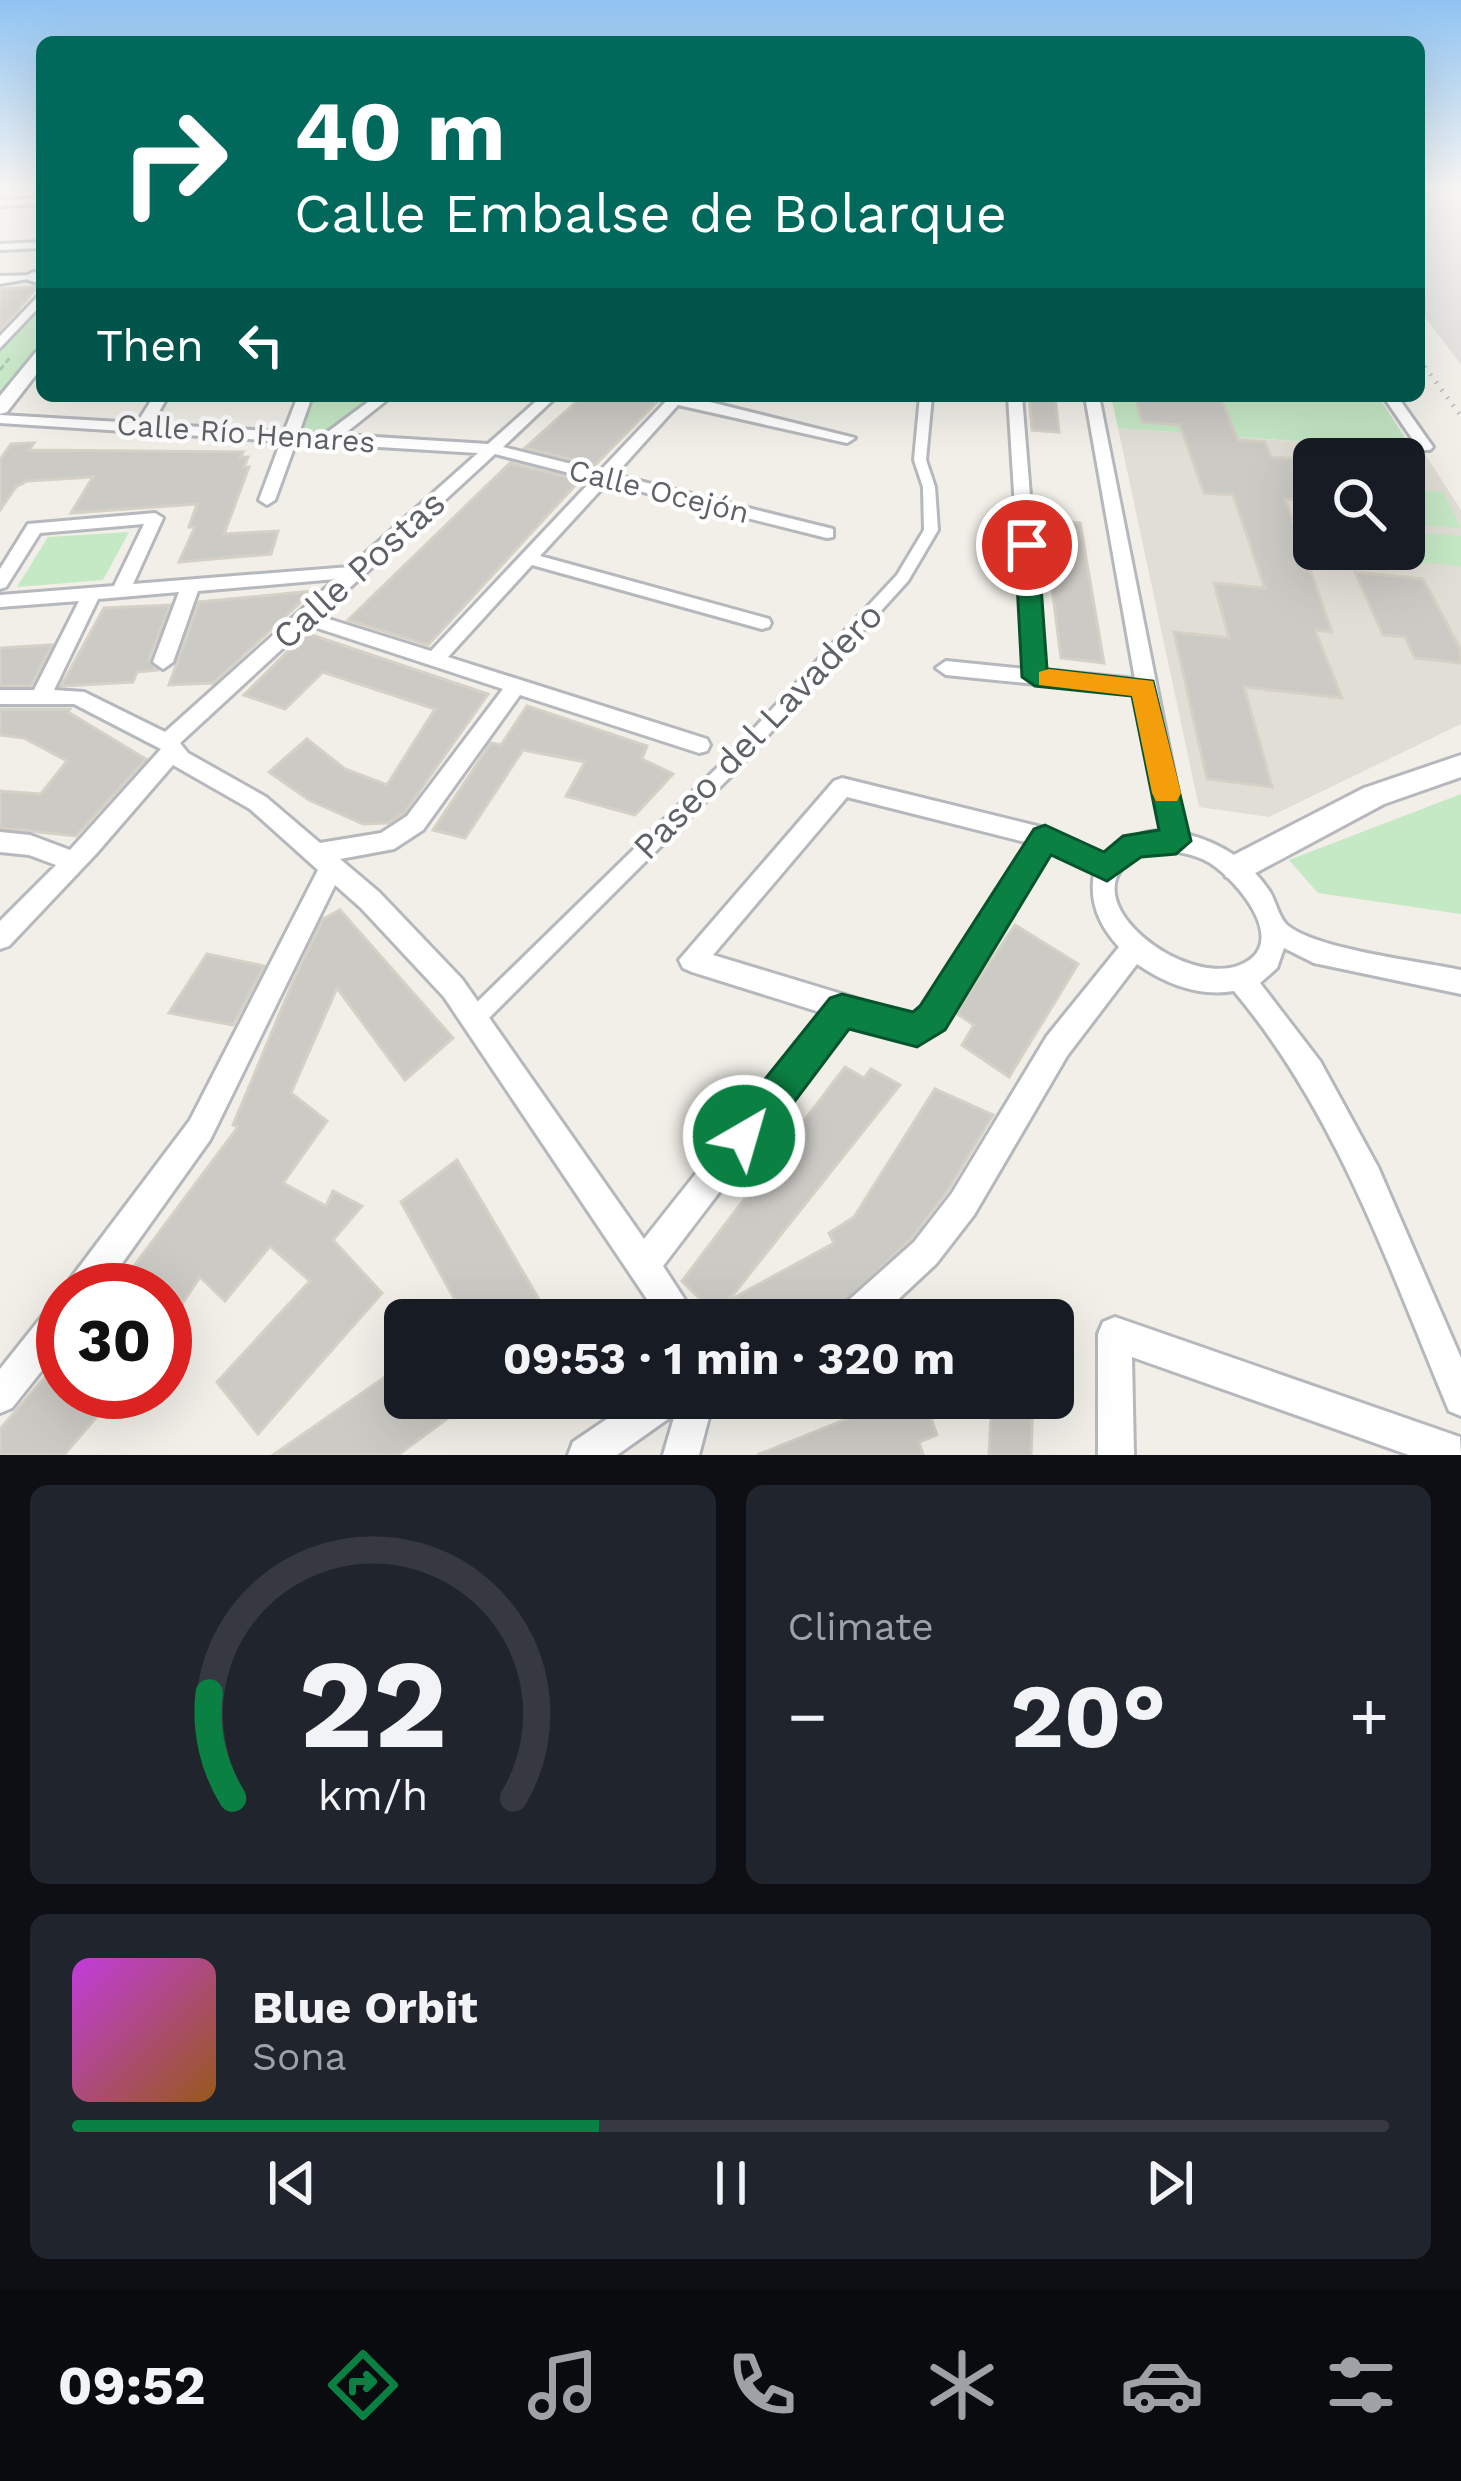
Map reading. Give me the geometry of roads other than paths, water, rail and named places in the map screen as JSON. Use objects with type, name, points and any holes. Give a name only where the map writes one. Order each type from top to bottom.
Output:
[{"type":"street","points":[[0,280],[36,278]]},
{"type":"street","points":[[0,344],[36,302]]},
{"type":"street","points":[[0,325],[16,323]]},
{"type":"street","points":[[0,408],[36,363]]},
{"type":"street","points":[[143,426],[157,402]]},
{"type":"street","points":[[267,500],[303,402]]},
{"type":"street","points":[[329,438],[377,402]]},
{"type":"street","name":"Calle Postas","points":[[0,938],[70,860],[114,821],[168,747],[543,402]]},
{"type":"street","points":[[433,661],[673,402]]},
{"type":"street","points":[[694,402],[847,438]]},
{"type":"street","name":"Paseo del Lavadero","points":[[475,1018],[724,772],[903,578],[931,530],[929,487],[920,460],[925,402]]},
{"type":"street","points":[[1015,402],[1035,677]]},
{"type":"street","points":[[1093,402],[1176,841]]},
{"type":"street","points":[[1394,402],[1418,438]]},
{"type":"street","name":"Calle Río Henares","points":[[0,419],[492,449]]},
{"type":"street","name":"Calle Ocejón","points":[[492,449],[827,533]]},
{"type":"street","points":[[0,583],[34,528],[155,518],[121,590]]},
{"type":"street","points":[[529,559],[762,623]]},
{"type":"street","points":[[0,601],[357,572]]},
{"type":"street","points":[[163,662],[191,585]]},
{"type":"street","points":[[42,693],[91,594]]},
{"type":"street","points":[[306,618],[699,745]]},
{"type":"street","points":[[946,668],[1144,687]]},
{"type":"street","points":[[102,1263],[200,1130],[325,860],[386,842],[415,824],[516,686]]},
{"type":"street","points":[[0,697],[42,693],[92,702],[258,802],[325,860],[415,945],[475,1018],[668,1299]]},
{"type":"street","points":[[1237,868],[1375,796],[1461,766]]},
{"type":"street","points":[[1045,838],[932,1018],[917,1030],[692,960],[842,787],[1045,838],[1107,868]]},
{"type":"street","points":[[1176,841],[1237,868],[1263,897],[1275,931],[1271,951],[1260,968],[1240,979],[1186,979],[1133,949],[1106,907],[1107,868],[1134,845],[1176,841]]},
{"type":"street","points":[[0,842],[30,845],[70,860]]},
{"type":"street","points":[[1275,931],[1314,951],[1461,982]]},
{"type":"street","points":[[875,1299],[925,1253],[963,1204],[1057,1046],[1133,949]]},
{"type":"street","points":[[1240,979],[1277,1017],[1306,1064],[1360,1171],[1461,1399]]},
{"type":"street","points":[[645,1264],[842,1010]]},
{"type":"street","points":[[1116,1455],[1115,1334],[1460,1455]]},
{"type":"street","points":[[0,1396],[36,1351]]},
{"type":"street","points":[[586,1455],[638,1419]]},
{"type":"street","points":[[681,1455],[691,1419]]},
{"type":"railway","points":[[1425,367],[1461,416]]}]
